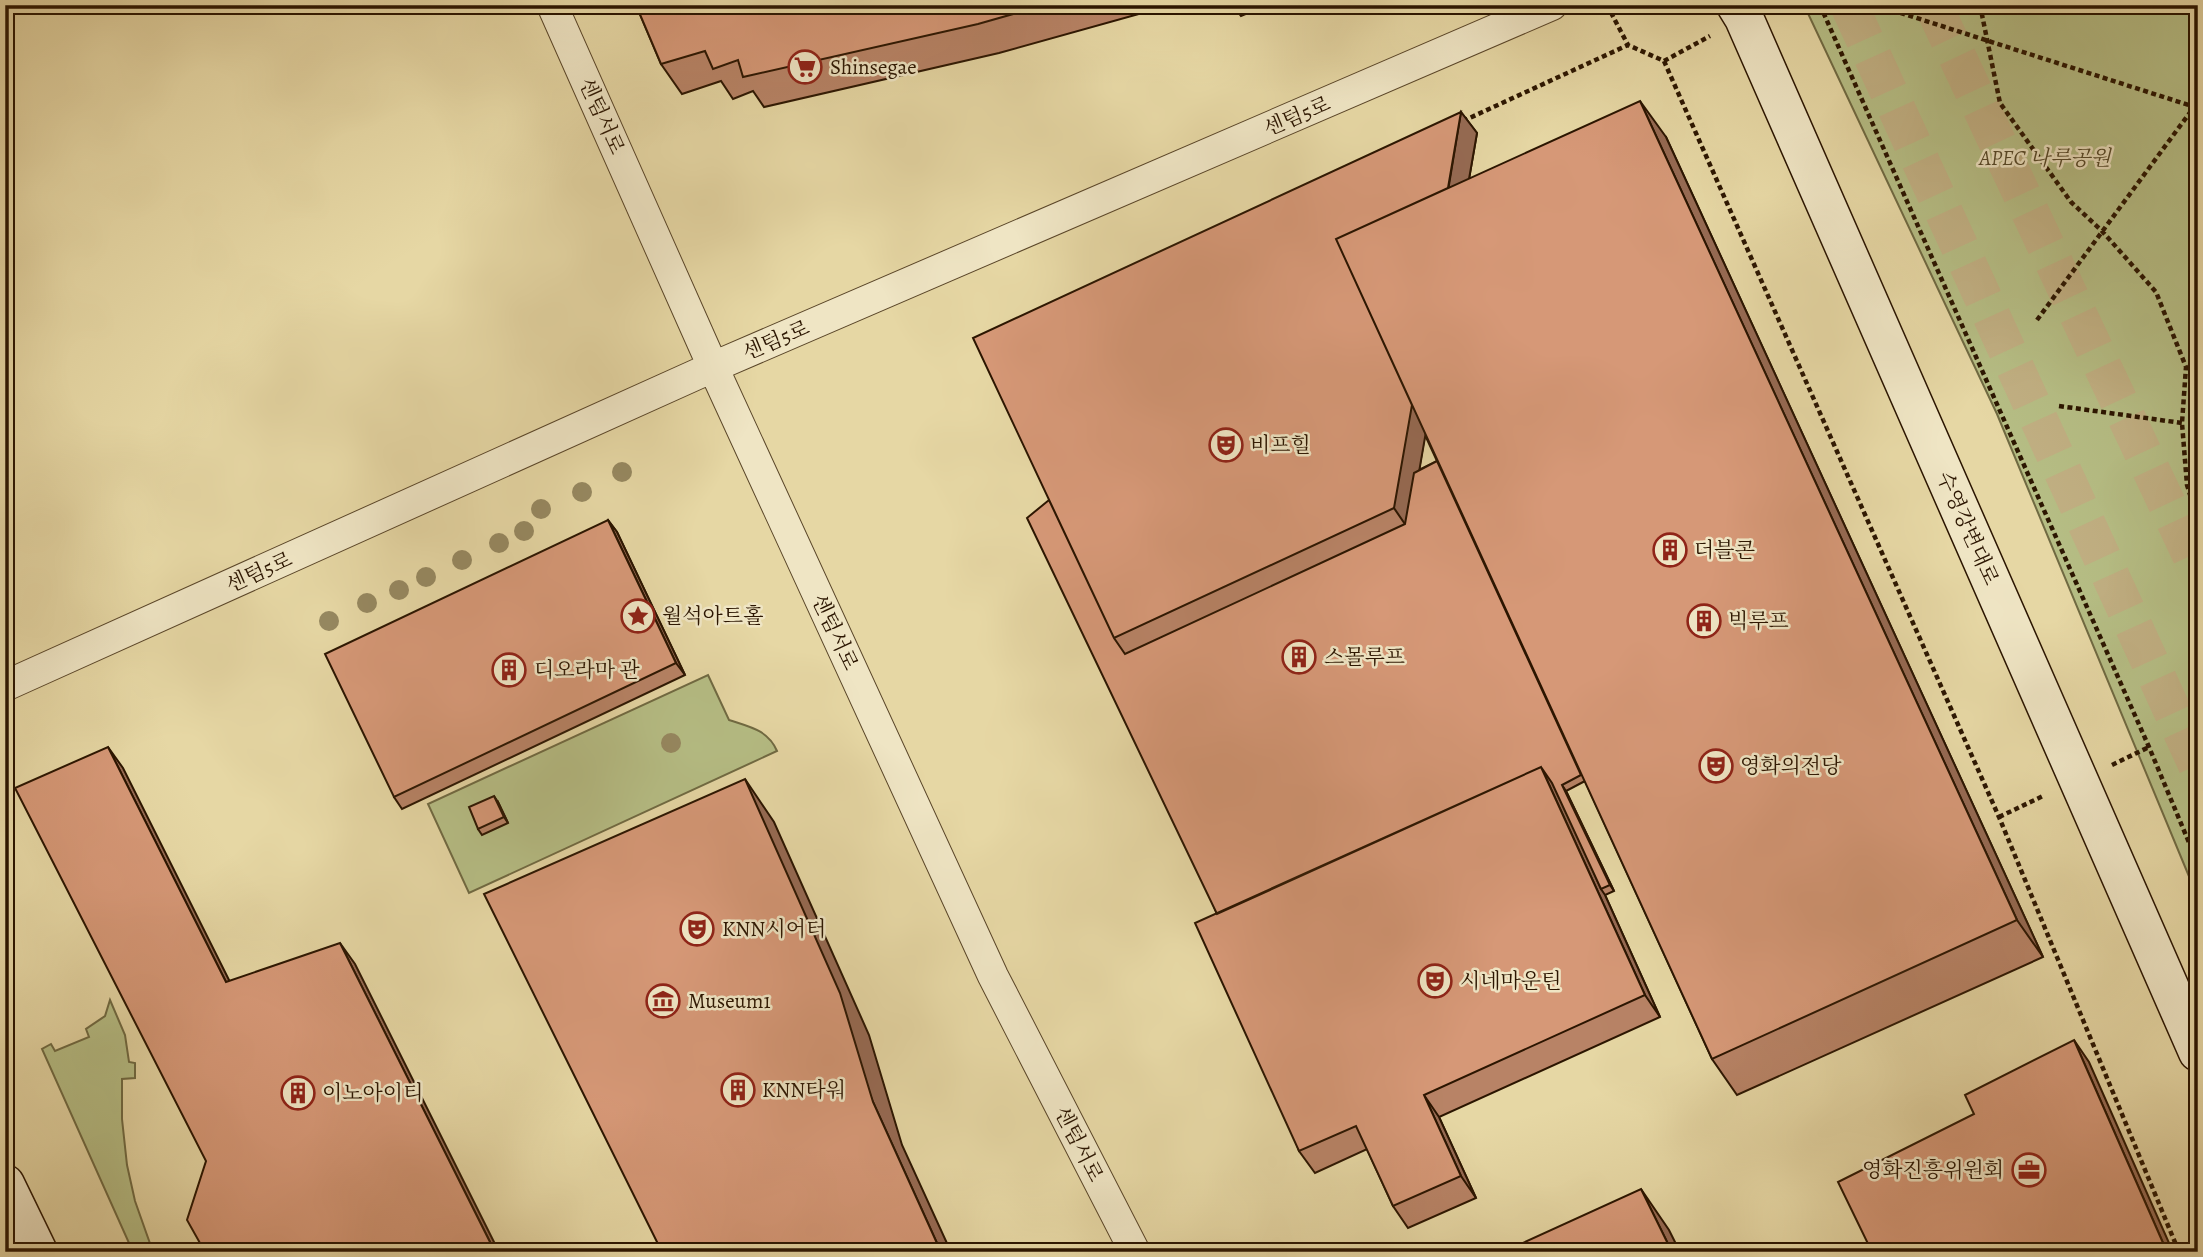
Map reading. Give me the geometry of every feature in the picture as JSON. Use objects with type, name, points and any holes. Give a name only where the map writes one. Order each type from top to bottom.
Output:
[{"type":"main road","name":"수영강변대로","points":[[1736,5],[2198,1052]]},
{"type":"main road","points":[[5,1184],[38,1252]]},
{"type":"street","name":"센텀서로","points":[[552,5],[713,368],[993,976],[1135,1252]]},
{"type":"street","name":"센텀5로","points":[[5,687],[713,368],[1552,5]]},
{"type":"path","points":[[1607,5],[1628,46],[1664,61],[1999,817],[2179,1252]]},
{"type":"path","points":[[1819,5],[2144,735],[2198,864]]},
{"type":"path","points":[[1876,5],[2196,108],[2037,320]]},
{"type":"path","points":[[1980,5],[2000,103],[2071,202],[2102,231],[2156,292],[2186,367],[2182,423],[2187,485],[2198,520]]},
{"type":"path","points":[[1453,125],[1628,46]]},
{"type":"path","points":[[2059,405],[2182,423]]},
{"type":"path","points":[[2190,833],[2198,811]]},
{"type":"green space","name":"APEC 나루공원","points":[[1804,5],[2198,5],[2198,898],[1997,414]]},
{"type":"green space","points":[[708,675],[729,720],[763,734],[777,751],[469,893],[428,804]]},
{"type":"green space","points":[[110,1000],[125,1035],[129,1062],[135,1063],[135,1078],[122,1079],[122,1119],[127,1165],[135,1201],[153,1252],[133,1252],[42,1049],[51,1044],[55,1051],[89,1037],[86,1029],[105,1016]]},
{"type":"building","points":[[636,5],[1045,5],[978,24],[743,77],[738,60],[713,69],[705,51],[661,64]]},
{"type":"building","name":"빅루프","points":[[1640,101],[2017,920],[1712,1059],[1336,239]]},
{"type":"building","name":"비프힐","points":[[1461,112],[1448,188],[1336,239],[1412,405],[1394,508],[1114,638],[973,338]]},
{"type":"building","points":[[1437,461],[1581,775],[1562,785],[1610,885],[1601,889],[1552,783],[1541,767],[1217,914],[1027,518],[1049,500],[1114,638],[1125,654],[1405,524],[1414,473]]},
{"type":"building","name":"디오라마 관","points":[[608,520],[676,663],[394,797],[325,654]]},
{"type":"building","name":"이노아이티","points":[[108,747],[226,982],[340,943],[495,1252],[205,1252],[187,1220],[206,1161],[15,788]]},
{"type":"building","name":"시네마운틴","points":[[1541,767],[1645,995],[1424,1095],[1461,1176],[1393,1206],[1356,1126],[1299,1151],[1195,923]]},
{"type":"building","name":"KNN타워","points":[[745,779],[840,993],[873,1102],[941,1252],[662,1252],[484,894]]},
{"type":"building","points":[[494,796],[504,817],[478,829],[469,807]]},
{"type":"building","name":"영화진흥위원회","points":[[2074,1040],[2167,1252],[1872,1252],[1838,1182],[1974,1114],[1965,1095]]},
{"type":"building","points":[[1641,1189],[1672,1252],[1503,1252]]},
{"type":"tunnel","points":[[1849,5],[2198,767]]},
{"type":"tunnel","points":[[1933,5],[2198,570]]},
{"type":"place","name":"Shinsegae","points":[[805,67]]},
{"type":"place","name":"비프힐","points":[[1226,445]]},
{"type":"place","name":"더블콘","points":[[1670,550]]},
{"type":"place","name":"월석아트홀","points":[[638,616]]},
{"type":"place","name":"빅루프","points":[[1704,621]]},
{"type":"place","name":"스몰루프","points":[[1299,657]]},
{"type":"place","name":"디오라마 관","points":[[509,670]]},
{"type":"place","name":"영화의전당","points":[[1716,766]]},
{"type":"place","name":"KNN시어터","points":[[697,929]]},
{"type":"place","name":"시네마운틴","points":[[1435,981]]},
{"type":"place","name":"Museum1","points":[[663,1001]]},
{"type":"place","name":"KNN타워","points":[[738,1090]]},
{"type":"place","name":"이노아이티","points":[[298,1093]]},
{"type":"place","name":"영화진흥위원회","points":[[2029,1170]]}]
